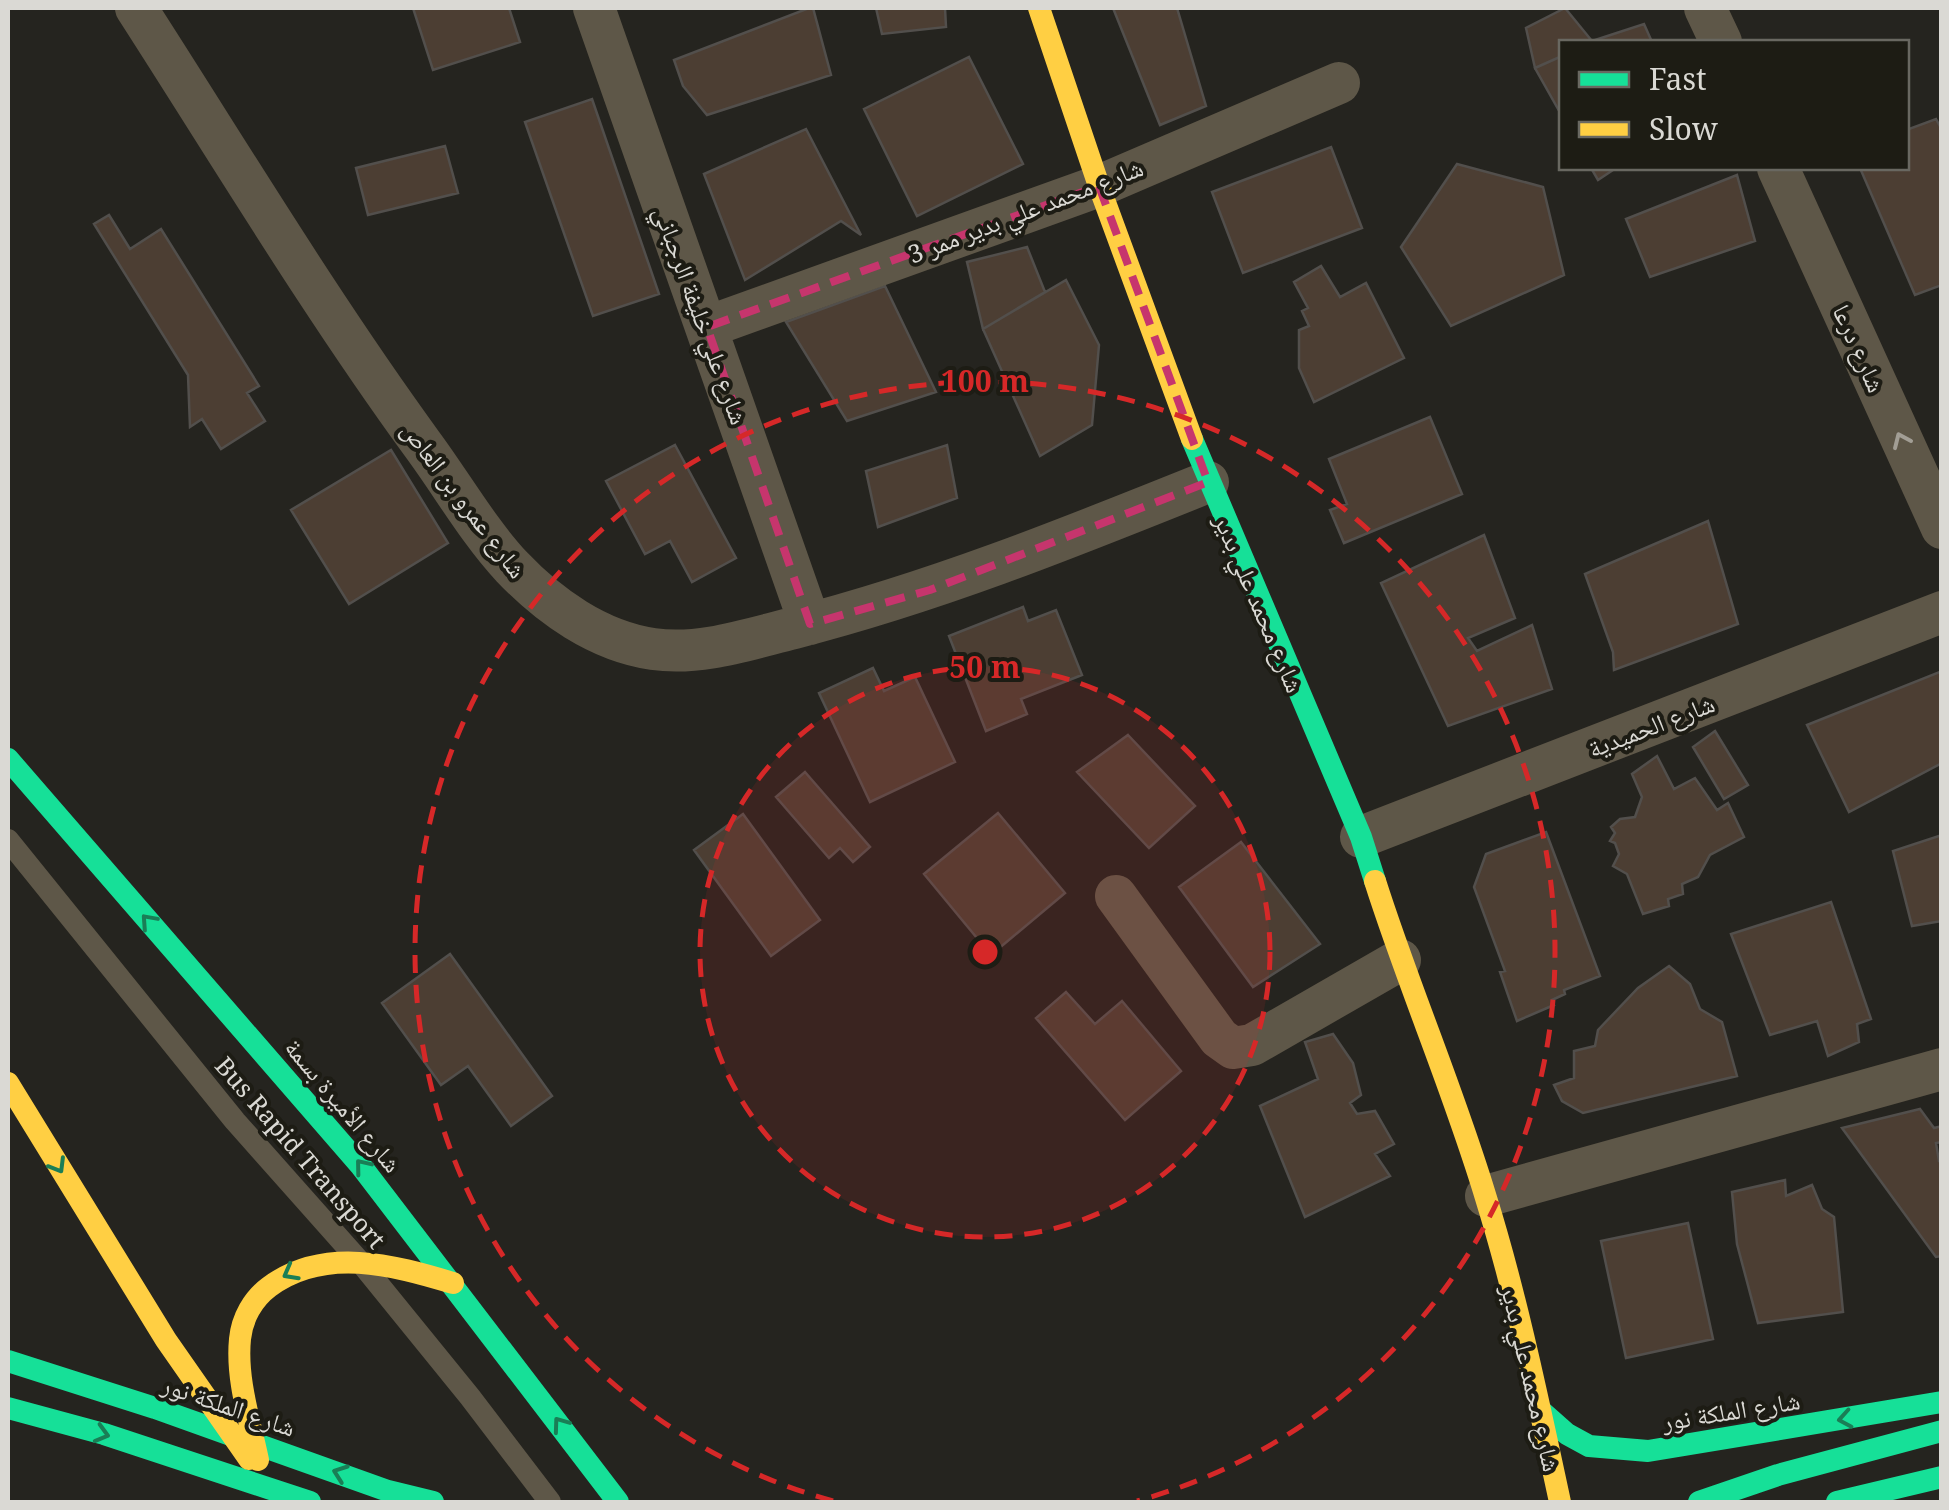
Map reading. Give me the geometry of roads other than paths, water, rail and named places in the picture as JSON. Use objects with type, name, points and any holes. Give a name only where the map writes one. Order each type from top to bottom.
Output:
[{"type":"main road","name":"شارع محمد علي بدير","points":[[1039,8],[1099,186],[1208,482],[1362,837],[1400,960],[1486,1196],[1525,1338],[1560,1502]]},
{"type":"main road","name":"شارع الأميرة بسمة","points":[[8,759],[362,1166],[618,1502]]},
{"type":"main road","points":[[8,1083],[166,1340],[277,1502]]},
{"type":"main road","points":[[260,1476],[241,1367],[240,1338],[255,1300],[271,1284],[304,1265],[326,1261],[418,1272],[453,1283]]},
{"type":"main road","name":"شارع الملكة نور","points":[[8,1361],[433,1502]]},
{"type":"main road","name":"شارع الملكة نور","points":[[1541,1411],[1571,1440],[1602,1450],[1648,1451],[1942,1402]]},
{"type":"main road","points":[[8,1408],[104,1434],[312,1502]]},
{"type":"main road","points":[[1698,1502],[1778,1475],[1942,1431]]},
{"type":"main road","points":[[1837,1502],[1942,1476]]},
{"type":"street","name":"شارع عمرو بن العاص","points":[[136,8],[370,372],[510,564],[542,595],[616,640],[653,649],[714,646],[810,624],[930,590],[1208,482]]},
{"type":"street","name":"شارع علي خليفة الرجباني","points":[[594,8],[810,624]]},
{"type":"street","points":[[1705,8],[1720,40]]},
{"type":"street","name":"شارع محمد علي بدير ممر 3","points":[[707,327],[1099,186],[1339,83]]},
{"type":"street","name":"شارع درعا","points":[[1779,170],[1942,528]]},
{"type":"street","name":"شارع الحميدية","points":[[1362,837],[1942,612]]},
{"type":"street","points":[[1116,896],[1218,1038],[1233,1048],[1252,1045],[1400,960]]},
{"type":"street","points":[[1486,1196],[1942,1069]]},
{"type":"lane","name":"Bus Rapid Transport","points":[[8,840],[235,1121],[362,1264],[550,1502]]}]
